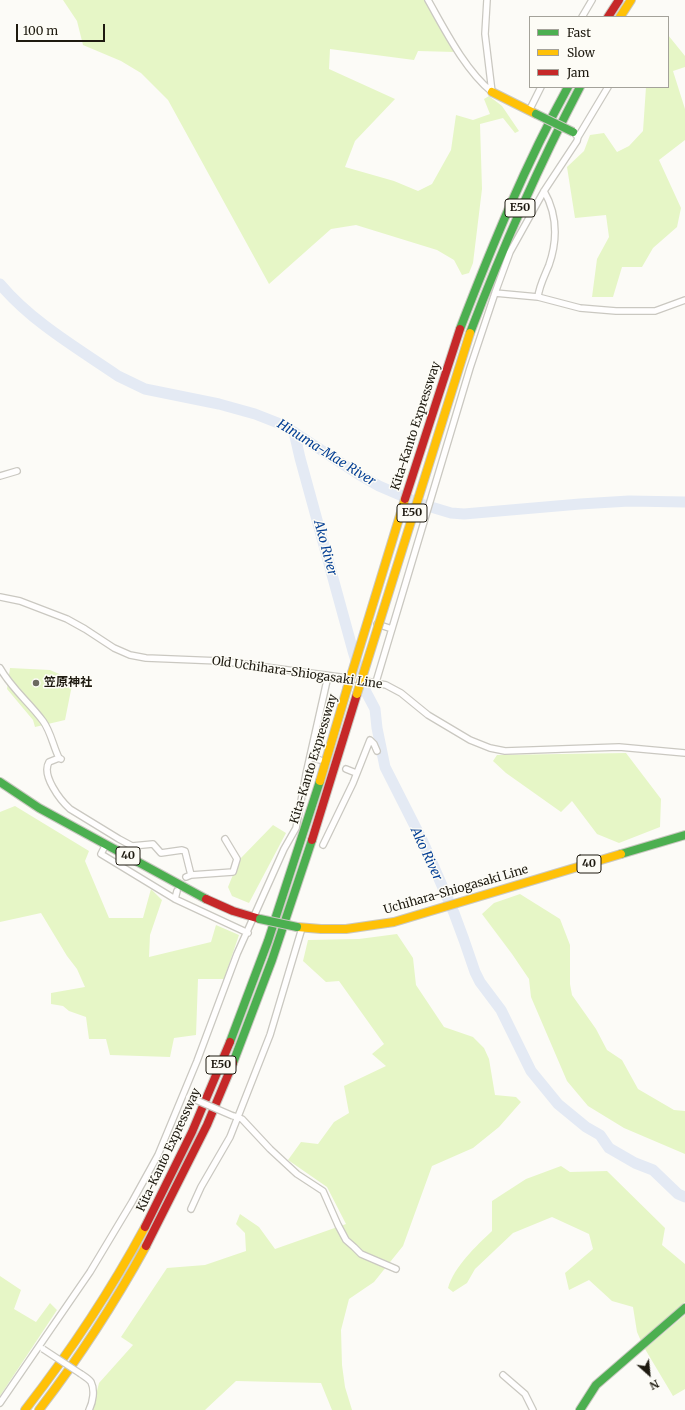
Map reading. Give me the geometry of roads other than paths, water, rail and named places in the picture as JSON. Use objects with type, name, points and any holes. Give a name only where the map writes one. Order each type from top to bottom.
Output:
[{"type":"main road","points":[[609,16],[619,0]]},
{"type":"main road","points":[[621,16],[630,0]]},
{"type":"main road","name":"Kita-Kanto Expressway","points":[[25,1410],[66,1356],[121,1270],[148,1223],[200,1114],[230,1044],[258,971],[317,796],[347,689],[404,502],[460,329],[511,200],[540,139],[567,88]]},
{"type":"main road","name":"Kita-Kanto Expressway","points":[[39,1410],[74,1362],[131,1274],[157,1228],[210,1119],[273,960],[326,799],[357,694],[470,333],[487,286],[518,212],[549,145],[579,88]]},
{"type":"main road","points":[[492,92],[575,135]]},
{"type":"main road","name":"Uchihara-Shiogasaki Line","points":[[0,782],[39,808],[210,901],[233,911],[257,918],[300,927],[331,930],[350,929],[394,922],[685,835]]},
{"type":"main road","points":[[580,1410],[596,1385],[685,1308]]},
{"type":"street","points":[[428,0],[475,76],[492,92]]},
{"type":"street","points":[[487,0],[486,34],[492,92]]},
{"type":"street","points":[[583,16],[592,0]]},
{"type":"street","points":[[532,112],[541,88]]},
{"type":"street","points":[[376,682],[434,487],[495,293],[510,252],[544,191],[577,141],[575,135],[607,88]]},
{"type":"street","points":[[538,297],[555,244],[555,223],[552,206],[544,191]]},
{"type":"street","points":[[495,293],[538,297],[580,308],[646,312],[661,309],[685,300]]},
{"type":"street","points":[[0,476],[17,471]]},
{"type":"street","points":[[358,638],[395,514]]},
{"type":"street","name":"Old Uchihara-Shiogasaki Line","points":[[0,597],[20,601],[67,620],[85,629],[114,648],[130,655],[146,658],[235,663],[376,682],[393,688],[436,719],[470,740],[490,748],[505,751],[619,747],[685,753]]},
{"type":"street","points":[[363,619],[392,629]]},
{"type":"street","points":[[0,668],[47,728],[60,759],[49,762],[47,770],[56,792],[63,803],[119,840],[132,846],[153,844],[161,853],[184,851],[189,876],[232,872],[237,859],[225,839]]},
{"type":"street","points":[[0,1404],[41,1348],[90,1272],[132,1202],[158,1154],[186,1096],[237,954],[257,918],[284,849],[296,828],[328,676]]},
{"type":"street","points":[[323,845],[345,800],[370,740],[374,744],[377,751]]},
{"type":"street","points":[[310,757],[320,760]]},
{"type":"street","points":[[346,769],[356,773]]},
{"type":"street","points":[[106,844],[101,854],[175,899],[248,933]]},
{"type":"street","points":[[175,899],[177,891]]},
{"type":"street","points":[[191,1209],[201,1187],[230,1137],[235,1116],[270,1035],[300,927]]},
{"type":"street","points":[[186,1096],[242,1119],[270,1149],[297,1174],[323,1191],[346,1240],[354,1248],[367,1256],[396,1269]]},
{"type":"street","points":[[41,1348],[91,1381],[93,1389],[92,1404],[89,1410]]},
{"type":"street","points":[[503,1375],[525,1394],[533,1410]]},
{"type":"waterway","name":"Hinuma-Mae River","points":[[0,284],[26,310],[56,334],[118,376],[145,389],[219,404],[255,414],[283,425],[358,474],[379,486],[421,504],[451,513],[464,514],[629,501],[685,502]]},
{"type":"waterway","name":"Ako River","points":[[294,432],[353,651],[366,692],[375,709],[377,728],[385,767],[423,842],[454,913],[480,982],[501,1010],[531,1071],[558,1104],[586,1127],[600,1135],[609,1148],[635,1163],[653,1170],[678,1194],[685,1197]]},
{"type":"place","name":"笠原神社","points":[[36,683]]}]
